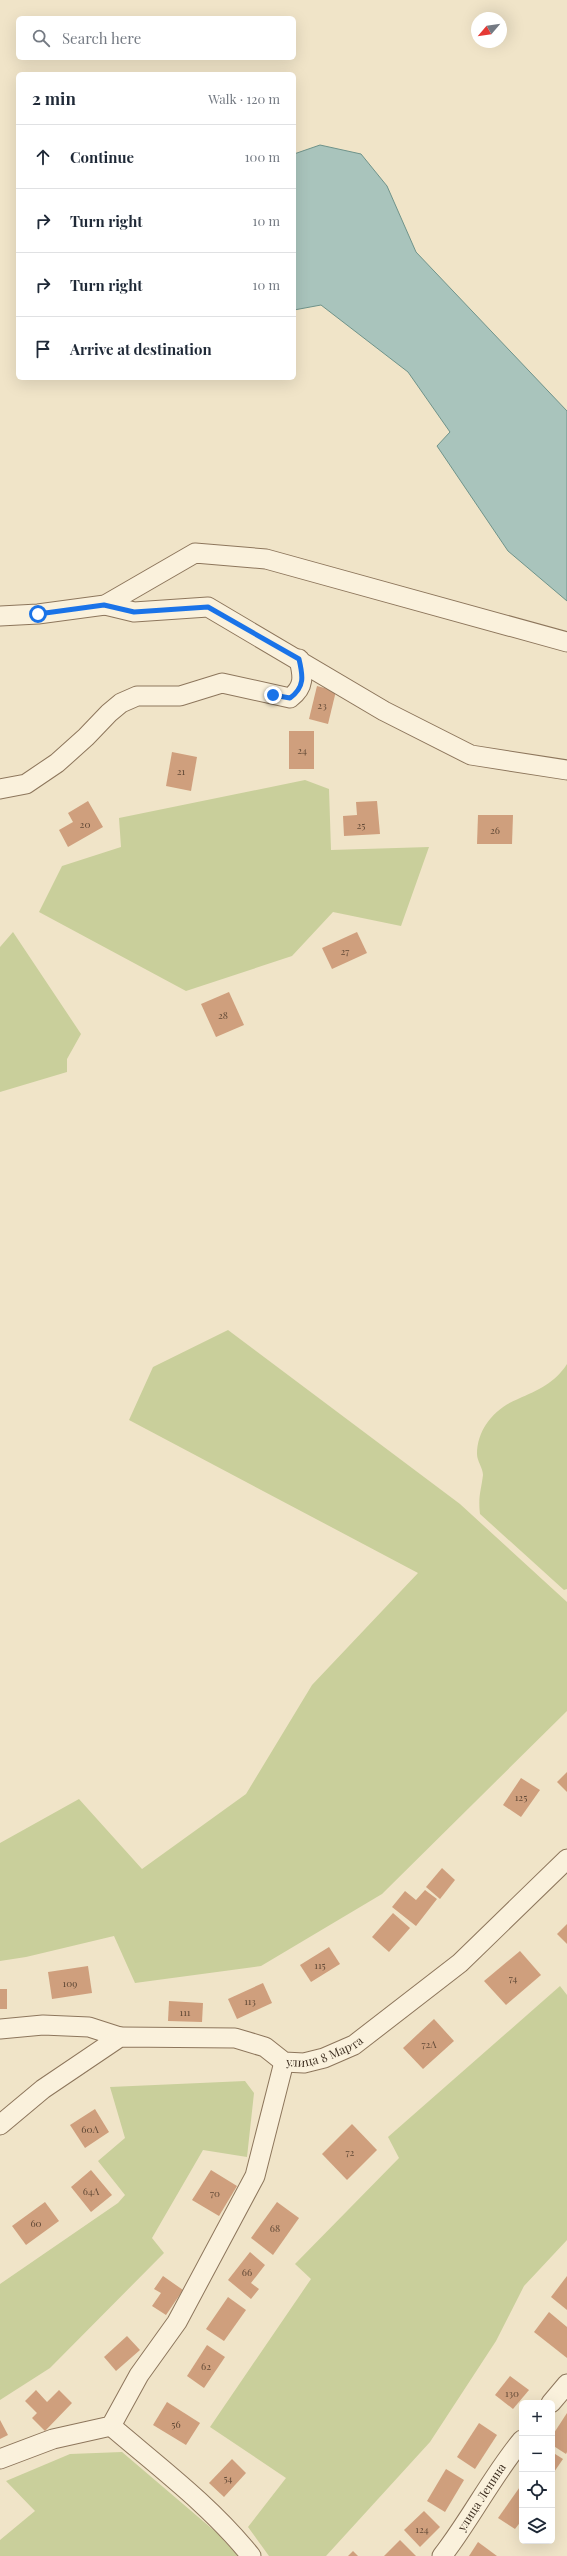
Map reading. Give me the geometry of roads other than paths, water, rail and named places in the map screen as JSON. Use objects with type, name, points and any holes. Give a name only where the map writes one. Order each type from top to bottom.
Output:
[{"type":"street","points":[[104,605],[195,553],[266,559],[567,642]]},
{"type":"street","points":[[0,616],[38,614],[104,605],[134,612],[208,607],[299,659],[384,711],[471,755],[567,770]]},
{"type":"street","points":[[0,789],[26,784],[32,780],[56,763],[121,703],[137,696],[180,696],[222,683],[290,698],[299,691],[303,677],[299,659]]},
{"type":"street","name":"улица 8 Марта","points":[[0,2029],[43,2026],[89,2027],[120,2037],[235,2038],[265,2047],[284,2062],[304,2063],[324,2058],[360,2041],[460,1963],[567,1859]]},
{"type":"street","points":[[0,2125],[43,2089],[120,2037]]},
{"type":"street","points":[[0,2459],[53,2439],[111,2426],[139,2375],[176,2322],[255,2176],[284,2062]]},
{"type":"street","points":[[554,2400],[567,2384]]},
{"type":"street","points":[[111,2426],[230,2530],[251,2556]]},
{"type":"street","name":"улица Ленина","points":[[442,2556],[464,2528],[506,2460],[519,2444]]},
{"type":"water","points":[[320,145],[361,154],[387,186],[416,252],[567,411],[567,601],[508,551],[437,446],[450,432],[408,372],[321,305],[296,310],[296,153]]}]
